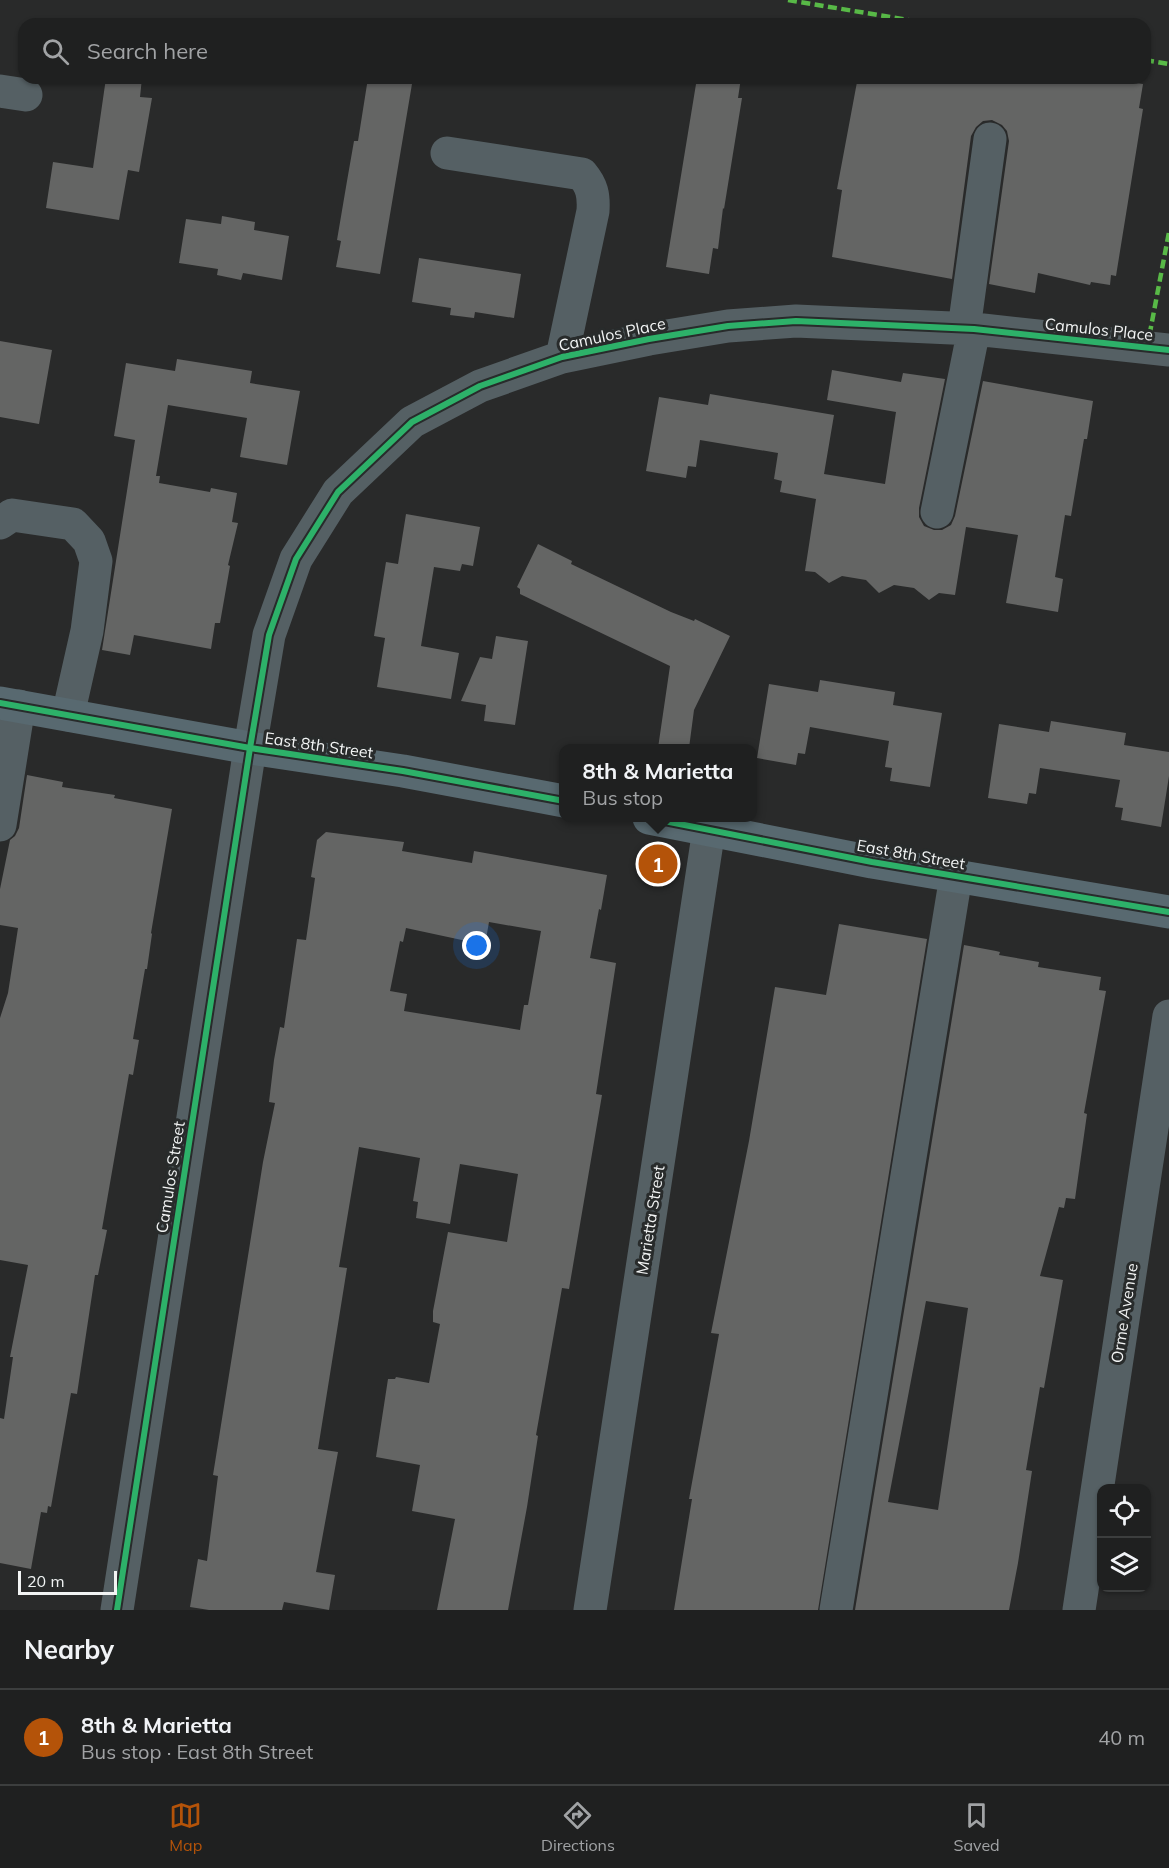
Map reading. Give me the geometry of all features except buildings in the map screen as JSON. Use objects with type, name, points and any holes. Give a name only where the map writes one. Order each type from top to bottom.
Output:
[{"type":"main road","name":"East 8th Street","points":[[10,705],[250,748],[403,771],[559,800]]},
{"type":"main road","name":"East 8th Street","points":[[671,822],[872,862],[1169,912]]},
{"type":"street","points":[[937,512],[969,329],[990,139]]},
{"type":"street","points":[[447,153],[582,174],[591,185],[594,197],[593,212],[562,357]]},
{"type":"street","name":"Camulos Place","points":[[250,748],[269,635],[296,559],[338,492],[412,422],[480,386],[562,357],[649,339],[728,326],[796,321],[969,329],[1169,350]]},
{"type":"street","points":[[0,523],[12,515],[73,524],[89,541],[96,561],[87,631],[68,715]]},
{"type":"street","points":[[0,825],[10,705]]},
{"type":"street","name":"Camulos Street","points":[[117,1610],[250,748]]},
{"type":"street","name":"Marietta Street","points":[[590,1610],[709,829]]},
{"type":"street","points":[[836,1610],[956,876]]},
{"type":"street","name":"Orme Avenue","points":[[1079,1610],[1169,1016]]},
{"type":"marked path","points":[[788,0],[896,18]]},
{"type":"marked path","points":[[1151,61],[1169,64]]},
{"type":"marked path","points":[[1147,348],[1169,232]]},
{"type":"cycle path","points":[[117,1610],[269,635],[296,559],[338,492],[412,422],[480,386],[562,357],[649,339],[728,326],[796,321],[974,329],[1169,350]]},
{"type":"cycle path","points":[[0,703],[250,748],[403,771],[559,800]]},
{"type":"cycle path","points":[[669,822],[872,862],[1169,912]]},
{"type":"place","name":"8th & Marietta","points":[[658,864]]}]
